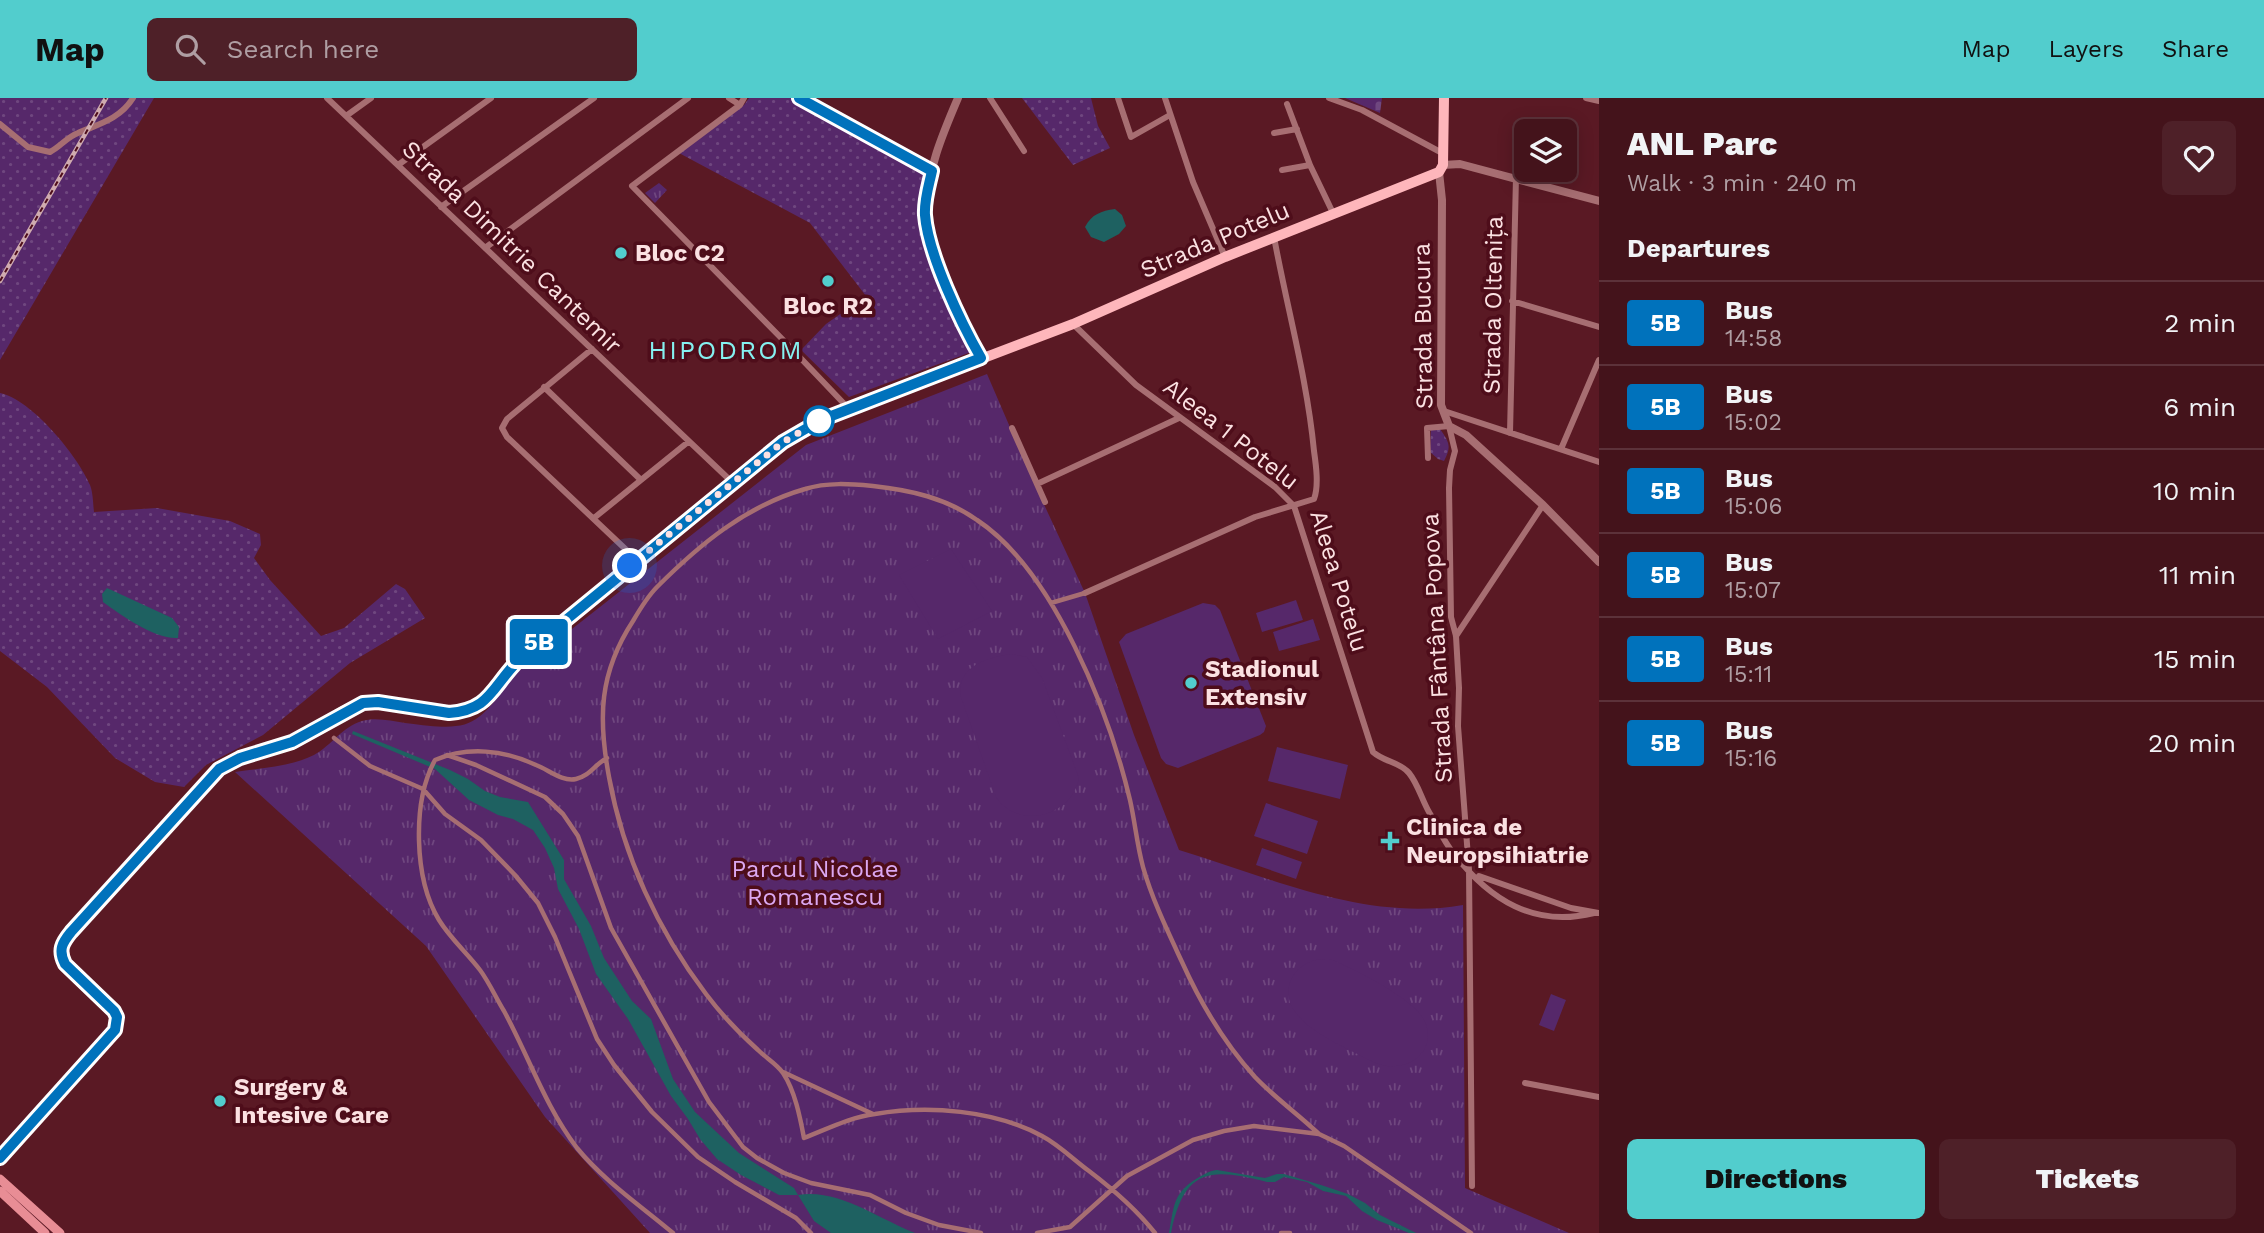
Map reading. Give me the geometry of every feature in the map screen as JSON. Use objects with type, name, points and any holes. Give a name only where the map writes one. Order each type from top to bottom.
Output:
[{"type":"main road","name":"Strada Bucura","points":[[1442,163],[1444,98]]},
{"type":"main road","name":"Strada Potelu","points":[[0,1158],[6,1145],[115,1030],[117,1017],[114,1011],[65,964],[61,951],[66,938],[219,769],[240,758],[292,742],[363,703],[378,702],[449,713],[483,704],[515,663],[732,482],[797,432],[821,420],[1073,324],[1225,257],[1333,214],[1442,163]]},
{"type":"main road","points":[[0,1179],[60,1233]]},
{"type":"main road","points":[[1,1193],[45,1233]]},
{"type":"street","points":[[0,124],[28,147],[45,152],[126,110],[133,98]]},
{"type":"street","name":"Strada Dimitrie Cantemir","points":[[327,98],[732,482]]},
{"type":"street","points":[[346,116],[371,98]]},
{"type":"street","points":[[398,165],[491,98]]},
{"type":"street","points":[[441,207],[594,98]]},
{"type":"street","points":[[485,248],[688,98]]},
{"type":"street","points":[[729,98],[740,105]]},
{"type":"street","points":[[744,98],[740,105],[632,186],[850,410]]},
{"type":"street","points":[[800,98],[932,171]]},
{"type":"street","points":[[958,98],[932,171],[925,215],[931,241],[948,287],[981,358]]},
{"type":"street","points":[[990,98],[1024,151]]},
{"type":"street","points":[[1118,98],[1130,137],[1170,115]]},
{"type":"street","points":[[1165,98],[1193,182],[1225,257]]},
{"type":"street","points":[[1329,98],[1362,110],[1442,163]]},
{"type":"street","points":[[1586,98],[1599,101]]},
{"type":"street","points":[[1287,104],[1310,165],[1333,214]]},
{"type":"street","points":[[1273,133],[1297,129]]},
{"type":"street","name":"Strada Potelu","points":[[1442,163],[1460,164],[1514,177]]},
{"type":"street","name":"Strada Bucura","points":[[1428,458],[1427,428],[1449,426],[1441,405],[1442,163]]},
{"type":"street","points":[[1282,170],[1310,165]]},
{"type":"street","name":"Strada Oltenița","points":[[1510,433],[1516,182]]},
{"type":"street","name":"Strada Potelu","points":[[1533,182],[1599,201]]},
{"type":"street","name":"Aleea Potelu","points":[[1274,237],[1309,405],[1315,464],[1314,499],[1294,506],[1373,752],[1389,763],[1403,767],[1411,775],[1424,804],[1453,853],[1469,870]]},
{"type":"street","points":[[1512,301],[1599,327]]},
{"type":"street","name":"Aleea 1 Potelu","points":[[1073,324],[1128,377],[1179,418],[1275,487],[1294,506]]},
{"type":"street","points":[[592,349],[507,419],[502,428],[504,433],[637,560]]},
{"type":"street","points":[[1561,449],[1599,359]]},
{"type":"street","points":[[544,387],[641,480]]},
{"type":"street","points":[[1444,411],[1599,462]]},
{"type":"street","points":[[1037,484],[1179,418]]},
{"type":"street","points":[[1449,426],[1466,435],[1543,505],[1599,562]]},
{"type":"street","name":"Strada Fântâna Popova","points":[[1449,426],[1455,451],[1449,488],[1451,617],[1456,636],[1458,726],[1469,870],[1472,1186]]},
{"type":"street","points":[[1012,428],[1045,502]]},
{"type":"street","points":[[594,518],[688,442]]},
{"type":"street","points":[[873,1114],[782,1071],[743,1036],[706,993],[673,945],[651,905],[630,854],[609,777],[602,715],[605,682],[617,645],[650,594],[685,558],[743,515],[807,488],[843,483],[902,489],[939,499],[978,520],[1013,550],[1051,603],[1097,695],[1112,736],[1130,801],[1143,868],[1184,966],[1229,1045],[1256,1078],[1319,1134],[1364,1159],[1471,1233]]},
{"type":"street","points":[[1456,636],[1543,505]]},
{"type":"street","name":"Aleea 1 Potelu","points":[[1085,593],[1255,516],[1285,506],[1294,506]]},
{"type":"street","points":[[1051,603],[1085,593]]},
{"type":"street","points":[[334,738],[370,766],[423,789],[446,814],[481,840],[515,875],[538,903],[573,977],[597,1039],[652,1112],[698,1157],[796,1218],[811,1233]]},
{"type":"street","points":[[607,758],[598,762],[592,772],[573,780],[508,755],[462,751],[435,760],[423,789],[420,848],[423,879],[439,920],[482,972],[543,1094],[578,1148],[629,1199],[673,1233]]},
{"type":"street","points":[[447,755],[476,765],[545,797],[563,814],[578,836],[611,928],[709,1102],[744,1147],[757,1158],[784,1173],[811,1183],[870,1195],[906,1213],[939,1225],[981,1233]]},
{"type":"street","points":[[1469,870],[1483,879],[1596,913]]},
{"type":"street","points":[[1469,870],[1493,893],[1520,910],[1557,919],[1596,913]]},
{"type":"street","points":[[782,1071],[797,1106],[804,1138],[873,1114],[967,1112],[992,1117],[1042,1136],[1111,1188],[1155,1233]]},
{"type":"street","points":[[1525,1083],[1599,1097]]},
{"type":"street","points":[[1037,1233],[1070,1227],[1111,1188],[1193,1140],[1254,1126],[1319,1134]]},
{"type":"street","points":[[1281,1233],[1290,1233]]},
{"type":"green space","points":[[0,98],[154,98],[0,360]]},
{"type":"green space","points":[[749,98],[798,98],[926,172],[922,205],[928,246],[940,282],[974,351],[849,397],[801,350],[826,324],[866,296],[810,223],[679,153],[744,105]]},
{"type":"green space","points":[[1022,98],[1091,98],[1098,126],[1110,148],[1073,165]]},
{"type":"green space","points":[[1345,98],[1382,98],[1380,113]]},
{"type":"green space","points":[[659,183],[667,190],[655,203],[645,193]]},
{"type":"green space","name":"Parcul Nicolae Romanescu","points":[[987,374],[1085,593],[1134,735],[1179,850],[1284,884],[1355,902],[1391,908],[1427,909],[1463,905],[1465,1188],[1569,1233],[650,1233],[545,1117],[426,946],[235,772],[305,759],[320,751],[349,727],[367,720],[446,727],[471,722],[491,705],[516,673],[806,445]]},
{"type":"green space","points":[[0,393],[12,397],[39,417],[64,445],[90,485],[94,512],[157,508],[230,521],[260,534],[261,545],[254,558],[270,580],[321,636],[344,628],[396,584],[405,589],[425,618],[350,663],[263,735],[206,765],[184,787],[155,782],[115,758],[47,687],[0,651]]},
{"type":"green space","points":[[1431,429],[1440,429],[1447,441],[1449,448],[1444,461],[1430,452]]},
{"type":"green space","points":[[951,549],[992,611],[938,639],[899,575]]},
{"type":"green space","points":[[1296,600],[1303,620],[1262,632],[1256,613]]},
{"type":"green space","name":"Stadionul Extensiv","points":[[1203,603],[1215,605],[1220,610],[1266,726],[1260,735],[1178,768],[1166,764],[1161,758],[1119,642],[1126,634]]},
{"type":"green space","points":[[1313,619],[1320,640],[1279,651],[1273,632]]},
{"type":"green space","points":[[1011,654],[1027,657],[1042,678],[1079,778],[1066,802],[1043,814],[1030,816],[1017,813],[996,797],[961,697],[963,678],[968,671],[983,661]]},
{"type":"green space","points":[[1277,747],[1348,765],[1340,799],[1268,781]]},
{"type":"green space","points":[[1266,803],[1318,821],[1307,854],[1254,836]]},
{"type":"green space","points":[[1262,848],[1302,862],[1296,879],[1256,865]]},
{"type":"green space","points":[[1329,959],[1380,984],[1417,1010],[1428,1030],[1427,1042],[1416,1059],[1406,1064],[1382,1065],[1327,1038],[1299,1017],[1291,1005],[1288,991],[1293,976],[1309,962]]},
{"type":"green space","points":[[1551,994],[1566,1000],[1554,1031],[1539,1025]]},
{"type":"water","points":[[1115,209],[1122,215],[1126,226],[1119,234],[1104,242],[1091,237],[1085,227],[1091,219],[1101,212]]},
{"type":"water","points":[[107,588],[172,618],[179,627],[178,638],[169,638],[149,631],[110,607],[103,602],[102,594]]},
{"type":"water","points":[[353,731],[450,770],[485,791],[528,802],[564,860],[564,879],[591,926],[604,958],[632,1001],[651,1019],[673,1079],[695,1112],[739,1153],[794,1188],[798,1195],[779,1195],[741,1175],[717,1159],[700,1139],[671,1096],[628,1019],[596,974],[579,929],[558,889],[554,868],[533,830],[469,800],[435,769],[352,734]]},
{"type":"water","points":[[1217,1170],[1265,1178],[1284,1174],[1321,1185],[1348,1194],[1380,1215],[1416,1233],[1409,1233],[1377,1220],[1346,1196],[1323,1191],[1307,1182],[1284,1177],[1275,1182],[1267,1182],[1247,1177],[1215,1175],[1202,1178],[1183,1196],[1169,1233],[1175,1202],[1182,1190],[1208,1172]]},
{"type":"water","points":[[813,1194],[843,1200],[915,1233],[831,1233],[814,1221],[798,1195]]},
{"type":"railway","points":[[0,281],[106,98]]},
{"type":"bus line","name":"5B","points":[[0,1158],[115,1030],[117,1017],[114,1011],[65,964],[61,946],[219,769],[240,758],[292,742],[353,706],[363,703],[378,702],[449,713],[483,704],[515,663],[539,642],[732,482],[797,432],[821,420],[981,358],[948,287],[931,241],[925,215],[932,171],[799,98]]},
{"type":"place","name":"Bloc C2","points":[[621,253]]},
{"type":"place","name":"Bloc R2","points":[[828,281]]},
{"type":"place","name":"Stadionul Extensiv","points":[[1191,683]]},
{"type":"place","name":"Clinica de Neuropsihiatrie","points":[[1390,841]]},
{"type":"place","name":"Surgery & Intesive Care","points":[[220,1101]]},
{"type":"district","name":"HIPODROM","points":[[726,350]]},
{"type":"route","points":[[630,566],[783,442],[821,420],[819,421]]}]
